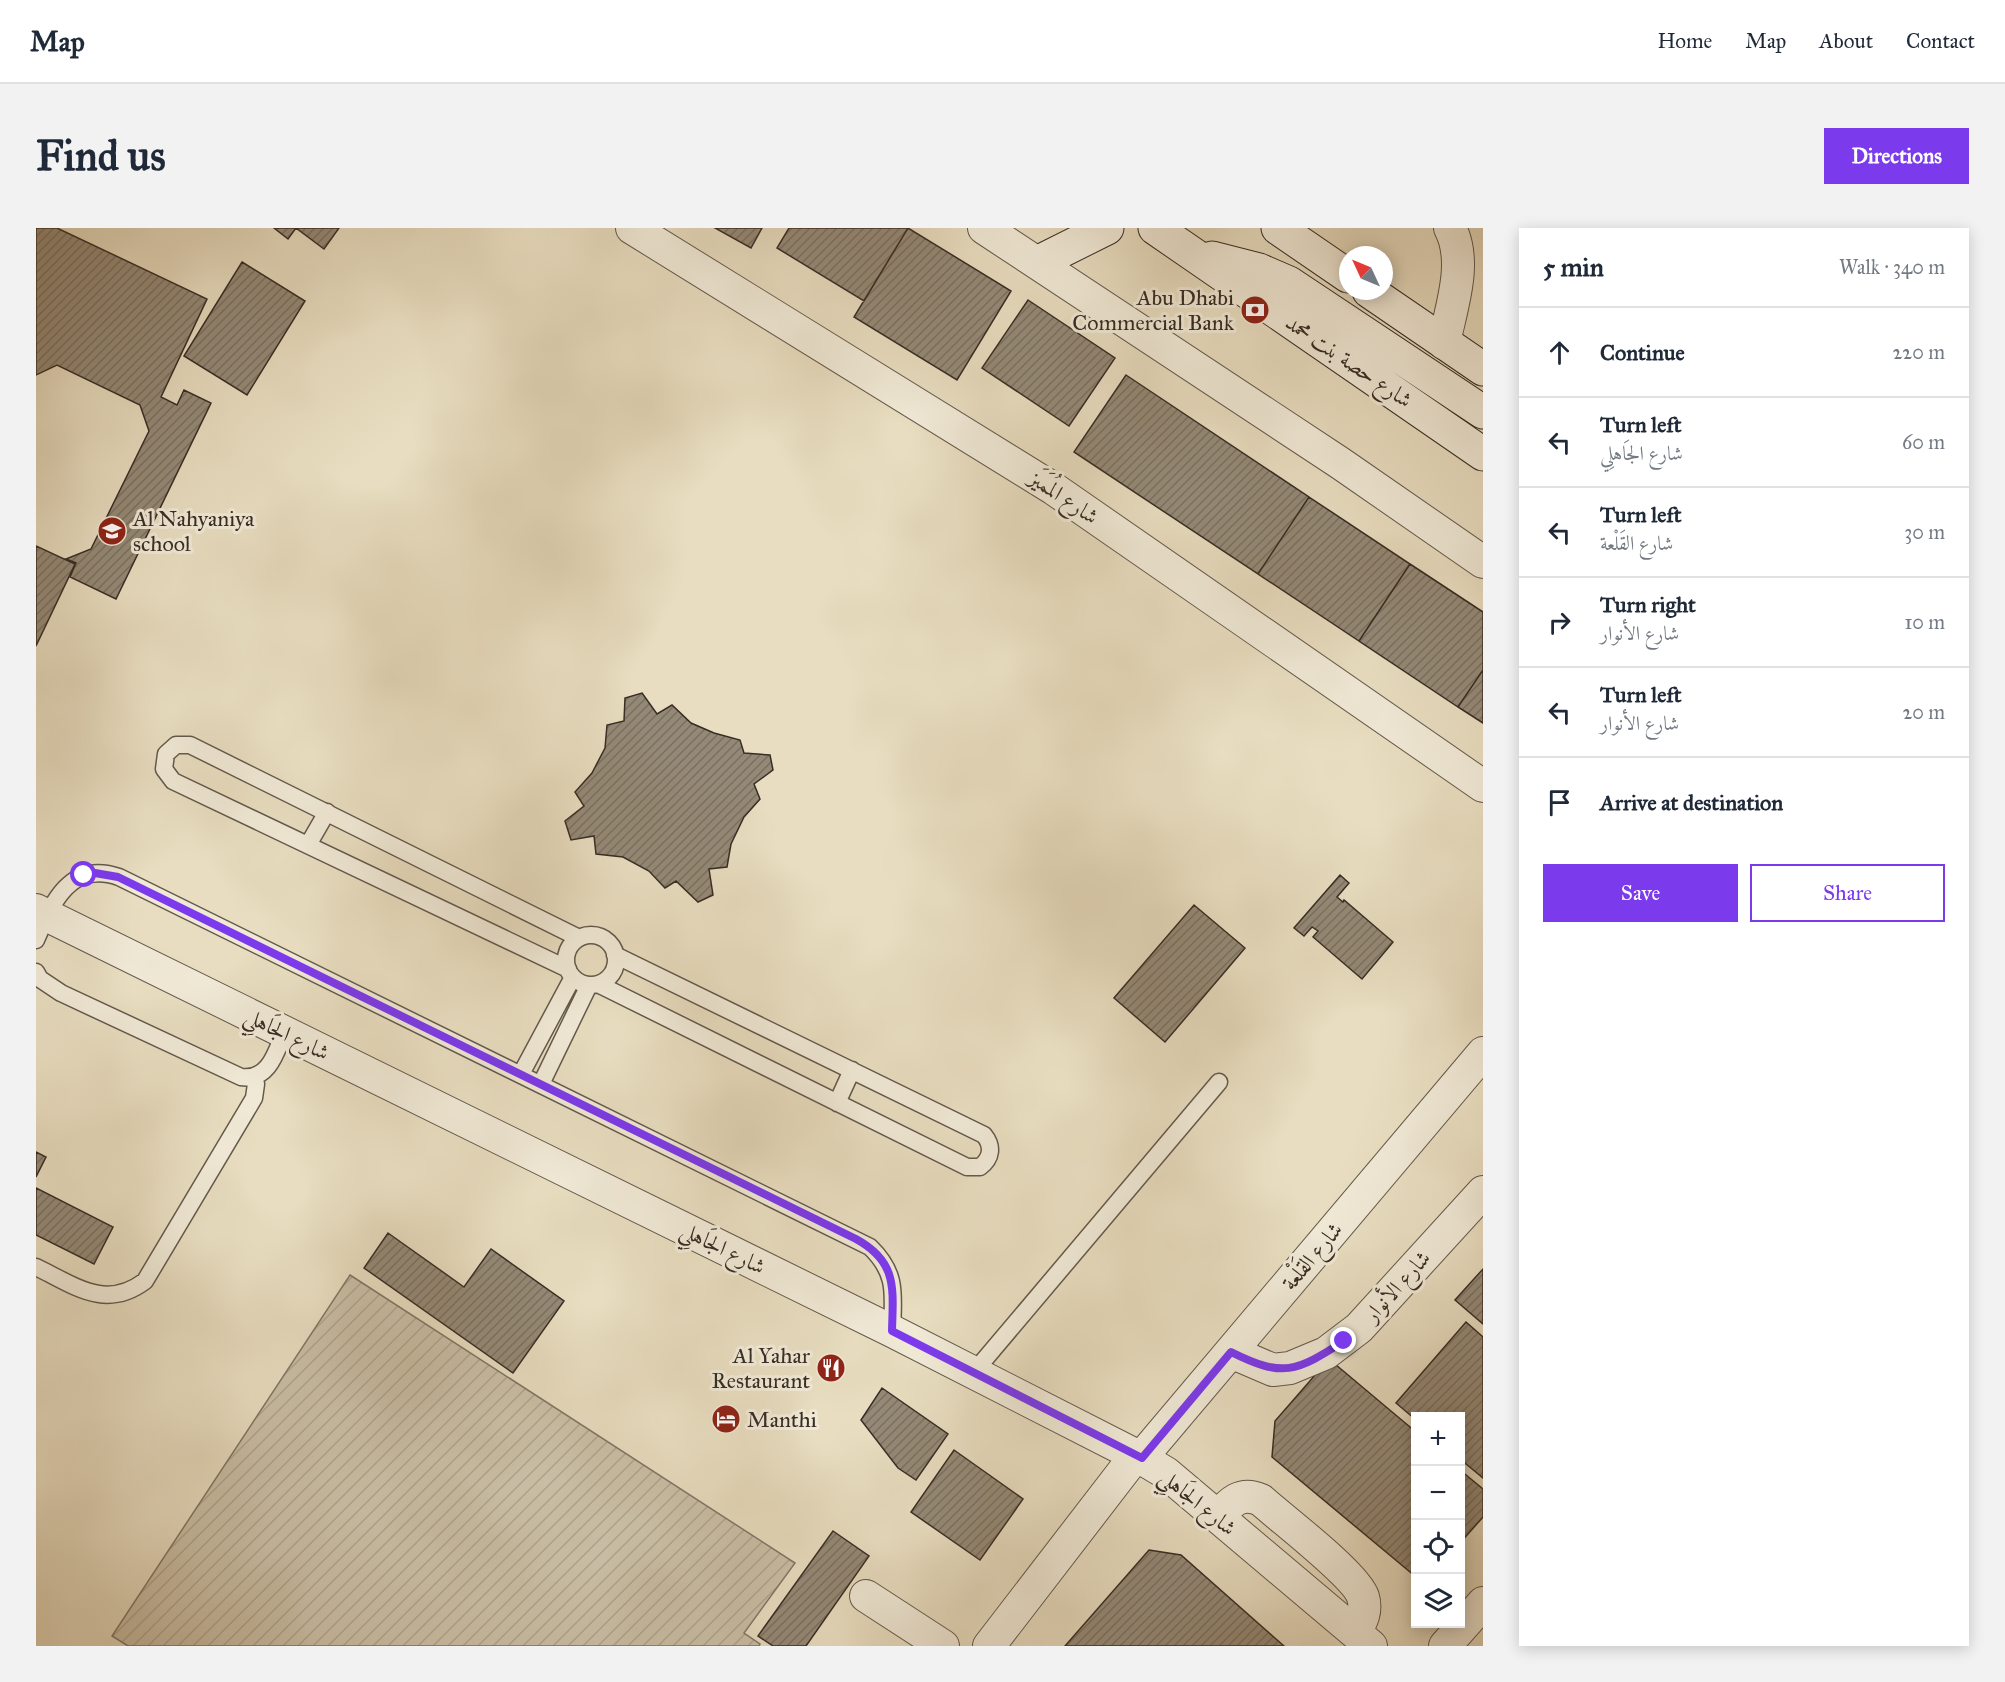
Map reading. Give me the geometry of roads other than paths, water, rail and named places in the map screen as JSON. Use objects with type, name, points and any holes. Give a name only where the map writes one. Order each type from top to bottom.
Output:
[{"type":"main road","points":[[1039,262],[1107,228]]},
{"type":"main road","name":"شارع حصة بنت محمد","points":[[1155,228],[1483,454]]},
{"type":"main road","points":[[1278,228],[1339,270]]},
{"type":"main road","points":[[1196,256],[1227,261],[1289,283],[1483,412]]},
{"type":"main road","points":[[1382,300],[1483,369]]},
{"type":"street","name":"شارع المُمَيَز","points":[[632,228],[1054,489],[1483,786]]},
{"type":"street","points":[[984,228],[1039,262],[1340,463],[1483,562]]},
{"type":"street","points":[[1444,343],[1458,269],[1458,251],[1450,228]]},
{"type":"street","name":"شارع الجَاهلِي","points":[[40,922],[284,1032],[892,1331],[1139,1457],[1166,1473],[1363,1639]]},
{"type":"street","name":"شارع القَلْعة","points":[[989,1646],[1139,1457],[1231,1352],[1483,1053]]},
{"type":"street","name":"شارع الأنوار","points":[[1231,1352],[1273,1370],[1290,1368],[1326,1353],[1359,1328],[1483,1191]]},
{"type":"street","points":[[1218,1517],[1233,1500],[1241,1497],[1261,1500],[1359,1588],[1365,1610],[1362,1621],[1363,1639]]},
{"type":"street","points":[[866,1596],[943,1646]]},
{"type":"street","points":[[1445,1646],[1483,1603]]},
{"type":"lane","points":[[541,1084],[593,984],[612,972],[615,955],[612,946],[597,936],[579,938],[190,745],[176,745],[166,754],[164,769],[173,781],[308,845],[570,973],[593,984],[837,1103],[967,1167],[980,1167],[990,1156],[990,1145],[984,1135],[615,955]]},
{"type":"lane","points":[[308,845],[327,813]]},
{"type":"lane","points":[[40,922],[64,888],[73,880],[95,873],[108,873],[870,1247],[881,1258],[894,1285],[892,1331]]},
{"type":"lane","points":[[521,1074],[570,973],[567,951],[579,938]]},
{"type":"lane","points":[[36,972],[40,979],[61,993],[236,1075],[253,1077],[260,1074],[271,1064],[284,1032]]},
{"type":"lane","points":[[837,1103],[852,1070]]},
{"type":"lane","points":[[36,1267],[89,1293],[104,1296],[132,1290],[145,1281],[254,1098],[253,1077]]},
{"type":"lane","points":[[974,1372],[1219,1082]]},
{"type":"place","name":"Abu Dhabi Commercial Bank","points":[[1255,310]]},
{"type":"place","name":"Al Nahyaniya school","points":[[112,531]]},
{"type":"place","name":"Al Yahar Restaurant","points":[[831,1368]]},
{"type":"place","name":"Manthi","points":[[726,1419]]}]
